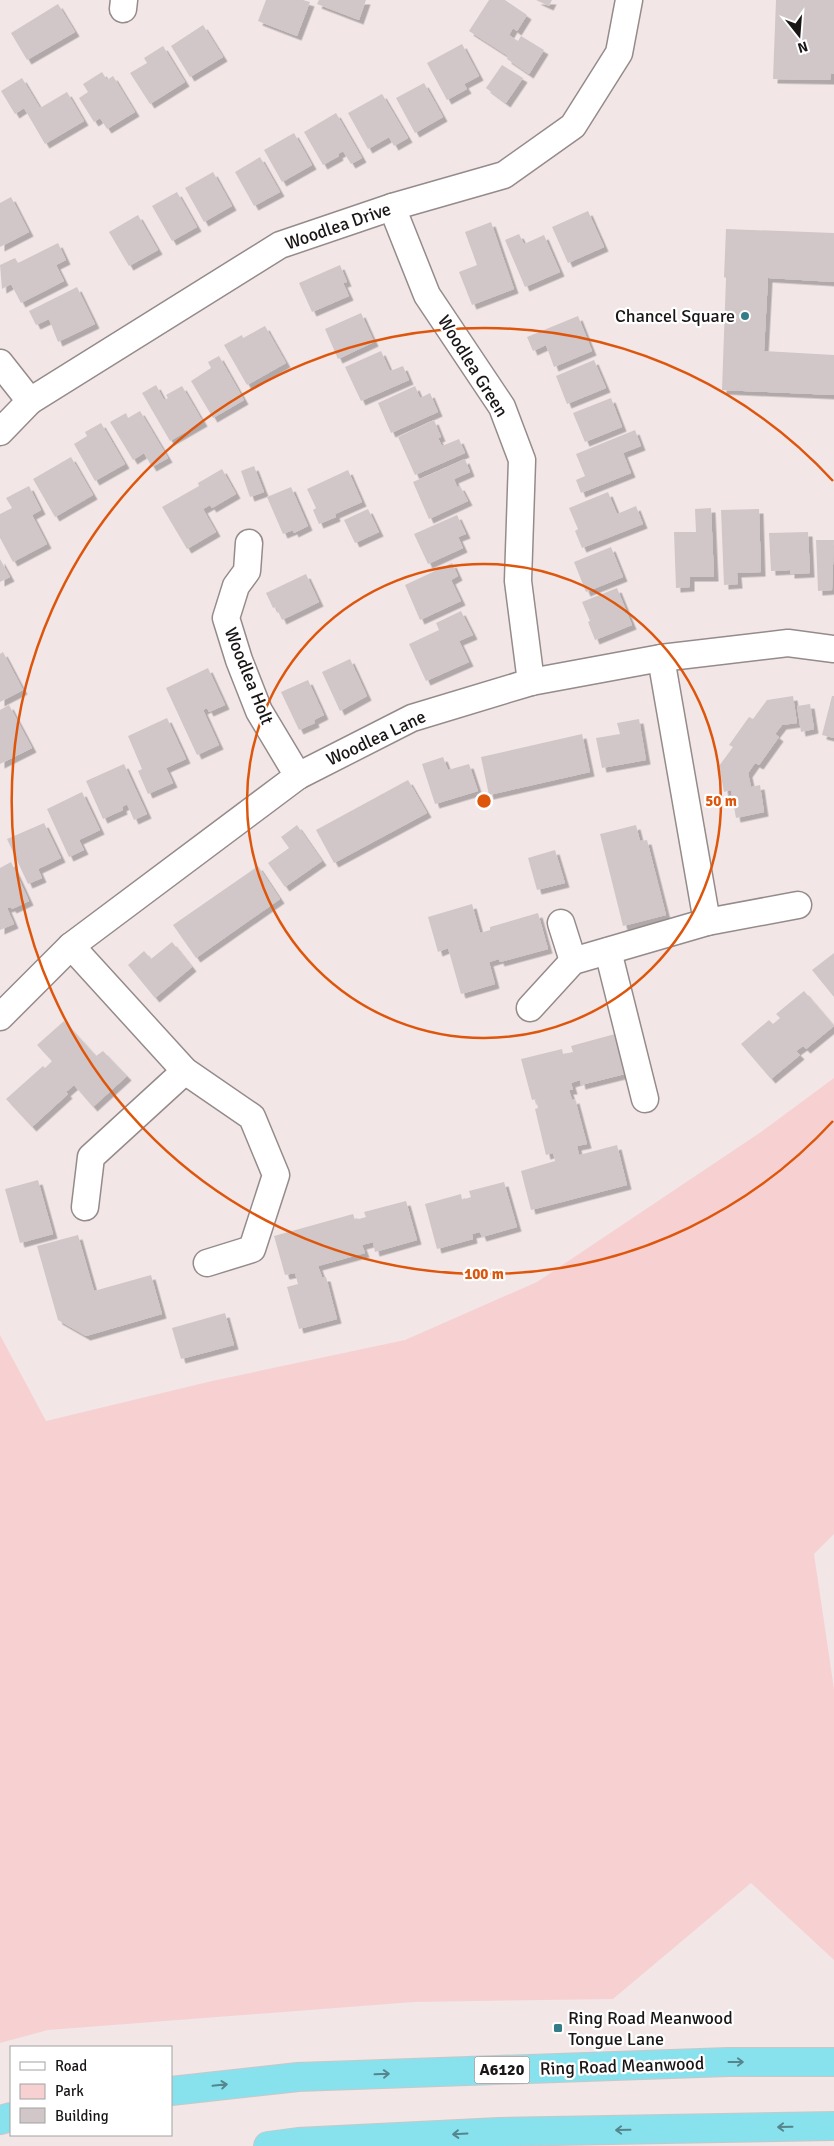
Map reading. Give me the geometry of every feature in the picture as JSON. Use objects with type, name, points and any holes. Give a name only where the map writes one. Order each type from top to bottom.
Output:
[{"type":"highway","name":"Ring Road Meanwood","points":[[172,2091],[298,2077],[728,2062],[834,2062]]},
{"type":"highway","points":[[268,2146],[298,2142],[498,2132],[834,2126]]},
{"type":"street","name":"Woodlea Drive","points":[[0,432],[30,401],[280,245],[392,207],[504,175],[573,126],[619,53],[629,0]]},
{"type":"street","name":"Woodlea Green","points":[[392,207],[427,295],[502,407],[522,460],[518,581],[531,682]]},
{"type":"street","points":[[0,364],[30,401]]},
{"type":"street","name":"Woodlea Holt","points":[[249,544],[246,571],[236,586],[226,618],[239,660],[260,711],[298,776]]},
{"type":"street","name":"Woodlea Lane","points":[[0,1017],[71,946],[298,776],[412,718],[531,682],[661,658],[788,643],[834,649]]},
{"type":"street","points":[[661,658],[707,922]]},
{"type":"street","points":[[530,1008],[573,961],[707,922],[798,905]]},
{"type":"street","points":[[561,923],[573,961]]},
{"type":"street","points":[[71,946],[185,1071],[252,1117],[276,1175],[252,1249],[207,1263]]},
{"type":"street","points":[[608,951],[645,1099]]},
{"type":"street","points":[[85,1207],[91,1157],[185,1071]]},
{"type":"green space","points":[[834,1078],[834,1534],[814,1554],[834,1689],[834,1960],[751,1883],[613,1999],[414,2002],[48,2030],[0,2043],[0,1335],[46,1421],[212,1381],[405,1340],[537,1282],[761,1132]]},
{"type":"building","points":[[266,0],[303,0],[310,2],[297,36],[258,21]]},
{"type":"building","points":[[319,0],[366,0],[359,20],[317,4]]},
{"type":"building","points":[[489,0],[505,0],[527,15],[517,31],[513,28],[509,35],[518,41],[521,36],[544,50],[529,74],[507,59],[508,56],[469,31]]},
{"type":"building","points":[[536,0],[552,0],[549,6]]},
{"type":"building","points":[[776,0],[834,0],[834,74],[831,74],[830,80],[773,79]]},
{"type":"building","points":[[58,4],[75,32],[27,60],[11,33]]},
{"type":"building","points":[[203,25],[223,57],[190,77],[171,46]]},
{"type":"building","points":[[462,44],[479,76],[464,84],[467,89],[447,100],[427,63]]},
{"type":"building","points":[[163,46],[185,82],[150,104],[130,73],[147,63],[144,58]]},
{"type":"building","points":[[502,65],[523,78],[506,103],[486,88]]},
{"type":"building","points":[[102,72],[107,80],[113,76],[135,112],[107,129],[100,118],[94,122],[79,98],[88,92],[83,84]]},
{"type":"building","points":[[22,78],[40,108],[67,92],[84,121],[45,144],[24,108],[15,114],[1,91]]},
{"type":"building","points":[[424,83],[443,117],[415,133],[396,98]]},
{"type":"building","points":[[382,94],[408,138],[394,146],[389,137],[368,149],[348,113]]},
{"type":"building","points":[[336,113],[362,158],[351,164],[343,151],[338,154],[339,156],[323,165],[304,132]]},
{"type":"building","points":[[294,133],[312,165],[282,182],[264,150]]},
{"type":"building","points":[[260,157],[280,192],[254,206],[235,172]]},
{"type":"building","points":[[213,172],[232,206],[204,222],[185,188]]},
{"type":"building","points":[[177,192],[197,227],[172,241],[152,206]]},
{"type":"building","points":[[11,197],[29,232],[0,247],[0,203]]},
{"type":"building","points":[[588,211],[604,247],[568,263],[552,227]]},
{"type":"building","points":[[138,215],[158,250],[129,266],[109,232]]},
{"type":"building","points":[[491,222],[514,289],[472,305],[459,272],[477,265],[465,232]]},
{"type":"building","name":"Chancel Square","points":[[726,229],[834,233],[834,282],[768,278],[764,351],[834,355],[834,395],[722,390]]},
{"type":"building","points":[[519,234],[524,244],[544,235],[560,272],[525,287],[505,240]]},
{"type":"building","points":[[58,243],[66,260],[56,265],[64,281],[21,303],[11,284],[2,289],[0,265],[15,258],[18,263]]},
{"type":"building","points":[[340,265],[347,282],[343,283],[349,296],[312,312],[299,283]]},
{"type":"building","points":[[77,287],[95,324],[58,342],[49,319],[36,325],[29,311]]},
{"type":"building","points":[[361,313],[374,342],[338,359],[325,329]]},
{"type":"building","points":[[578,316],[592,351],[554,367],[546,345],[533,351],[527,337]]},
{"type":"building","points":[[265,326],[286,363],[247,385],[224,345],[242,335],[243,338]]},
{"type":"building","points":[[381,351],[390,371],[403,366],[409,380],[361,401],[345,367]]},
{"type":"building","points":[[219,356],[244,400],[213,418],[191,381],[211,368],[208,362]]},
{"type":"building","points":[[594,360],[606,388],[567,404],[556,376]]},
{"type":"building","points":[[156,385],[164,400],[168,398],[166,395],[182,386],[203,422],[170,441],[142,393]]},
{"type":"building","points":[[415,386],[420,398],[430,393],[438,412],[391,433],[378,403]]},
{"type":"building","points":[[611,398],[622,427],[585,442],[573,413]]},
{"type":"building","points":[[140,411],[168,458],[152,467],[144,453],[133,460],[110,422],[126,413],[128,418]]},
{"type":"building","points":[[434,420],[441,437],[438,438],[442,446],[459,439],[465,453],[415,475],[398,437]]},
{"type":"building","points":[[101,423],[125,464],[95,481],[74,444],[87,436],[85,432]]},
{"type":"building","points":[[635,430],[641,446],[623,453],[631,473],[581,493],[576,480],[585,476],[576,454]]},
{"type":"building","points":[[71,457],[93,495],[55,517],[33,479]]},
{"type":"building","points":[[465,459],[470,472],[454,479],[457,487],[460,486],[468,501],[429,519],[413,482]]},
{"type":"building","points":[[254,466],[264,492],[250,497],[241,471]]},
{"type":"building","points":[[222,469],[236,494],[212,508],[210,505],[203,509],[216,532],[187,549],[162,507],[199,486],[198,483]]},
{"type":"building","points":[[348,470],[362,502],[335,514],[336,517],[319,524],[313,510],[316,508],[307,489]]},
{"type":"building","points":[[29,486],[41,510],[32,515],[47,544],[13,562],[0,538],[0,514],[12,508],[6,498]]},
{"type":"building","points":[[291,487],[308,526],[294,533],[293,530],[283,534],[267,497]]},
{"type":"building","points":[[608,492],[617,514],[636,506],[643,524],[582,548],[575,531],[578,529],[569,508]]},
{"type":"building","points":[[711,508],[714,577],[690,577],[690,587],[676,588],[674,532],[696,532],[695,509]]},
{"type":"building","points":[[368,509],[379,532],[355,543],[344,520]]},
{"type":"building","points":[[759,509],[761,572],[737,573],[738,584],[724,585],[721,510]]},
{"type":"building","points":[[457,515],[466,534],[458,537],[463,548],[428,564],[414,534]]},
{"type":"building","points":[[808,532],[810,573],[790,574],[790,570],[771,571],[769,533]]},
{"type":"building","points":[[816,540],[834,540],[832,590],[818,591]]},
{"type":"building","points":[[611,547],[623,577],[586,592],[574,562]]},
{"type":"building","points":[[0,559],[10,577],[0,582]]},
{"type":"building","points":[[452,563],[458,576],[451,580],[461,601],[420,620],[405,585]]},
{"type":"building","points":[[306,574],[319,602],[282,620],[276,607],[273,608],[266,593]]},
{"type":"building","points":[[617,588],[632,625],[595,640],[582,602]]},
{"type":"building","points":[[461,611],[473,635],[459,641],[469,662],[426,681],[409,644],[439,630],[436,623]]},
{"type":"building","points":[[3,652],[23,690],[0,702],[0,654]]},
{"type":"building","points":[[350,659],[367,696],[340,711],[322,672]]},
{"type":"building","points":[[208,668],[225,705],[209,712],[207,708],[203,710],[219,745],[197,755],[166,688]]},
{"type":"building","points":[[308,680],[324,715],[314,720],[315,723],[299,730],[281,692]]},
{"type":"building","points":[[793,696],[797,723],[782,725],[775,734],[779,737],[759,765],[755,763],[748,773],[751,787],[760,785],[764,812],[736,818],[731,790],[724,792],[719,766],[733,747],[729,745],[749,717],[753,719],[767,700]]},
{"type":"building","points":[[832,696],[834,696],[834,738],[822,735]]},
{"type":"building","points":[[810,704],[814,729],[801,732],[797,706]]},
{"type":"building","points":[[9,705],[32,748],[0,764],[0,710]]},
{"type":"building","points":[[167,718],[186,759],[166,768],[173,783],[148,794],[138,771],[142,769],[128,736]]},
{"type":"building","points":[[639,719],[646,760],[602,768],[596,738],[620,734],[617,723]]},
{"type":"building","points":[[582,734],[590,772],[489,795],[481,757]]},
{"type":"building","points":[[443,757],[448,770],[469,764],[478,791],[435,804],[422,764]]},
{"type":"building","points":[[124,764],[147,814],[134,820],[127,804],[122,807],[123,810],[103,819],[86,781]]},
{"type":"building","points":[[408,780],[427,813],[334,863],[316,830]]},
{"type":"building","points":[[82,792],[100,830],[79,840],[84,850],[69,857],[47,809]]},
{"type":"building","points":[[44,823],[61,858],[38,869],[42,878],[28,884],[7,839]]},
{"type":"building","points":[[297,825],[322,861],[285,887],[268,863],[289,848],[281,837]]},
{"type":"building","points":[[636,825],[640,841],[647,840],[666,915],[623,926],[600,834]]},
{"type":"building","points":[[555,850],[565,883],[537,890],[528,858]]},
{"type":"building","points":[[11,862],[29,901],[12,909],[11,907],[7,908],[14,924],[0,930],[0,868]]},
{"type":"building","points":[[258,866],[280,899],[196,958],[173,925]]},
{"type":"building","points":[[472,904],[480,933],[490,930],[490,927],[538,913],[548,949],[500,962],[499,959],[489,962],[495,984],[461,994],[448,948],[438,952],[428,917]]},
{"type":"building","points":[[172,942],[192,967],[155,998],[128,965],[144,951],[151,959]]},
{"type":"building","points":[[834,953],[834,997],[812,970]]},
{"type":"building","points":[[804,991],[834,1026],[806,1049],[803,1046],[796,1051],[800,1055],[771,1079],[741,1044],[769,1020],[773,1024],[780,1018],[776,1014]]},
{"type":"building","points":[[64,1021],[96,1056],[103,1051],[127,1076],[93,1107],[74,1085],[66,1092],[68,1094],[32,1127],[6,1099],[43,1066],[45,1068],[52,1061],[37,1045]]},
{"type":"building","points":[[615,1034],[625,1074],[581,1085],[580,1080],[571,1083],[573,1090],[569,1090],[572,1100],[575,1099],[587,1144],[577,1146],[579,1155],[617,1145],[627,1185],[531,1210],[521,1171],[555,1161],[553,1153],[546,1155],[535,1109],[538,1108],[536,1099],[532,1100],[521,1059],[562,1049],[563,1054],[573,1052],[571,1046]]},
{"type":"building","points":[[38,1180],[53,1234],[20,1243],[5,1189]]},
{"type":"building","points":[[504,1182],[517,1227],[482,1237],[480,1232],[472,1234],[473,1239],[437,1249],[425,1204],[461,1194],[462,1200],[471,1197],[469,1191]]},
{"type":"building","points":[[406,1201],[417,1240],[375,1252],[373,1242],[362,1245],[365,1253],[318,1266],[322,1277],[326,1277],[337,1319],[299,1329],[287,1287],[298,1284],[295,1273],[285,1275],[274,1236],[353,1214],[355,1220],[366,1217],[364,1212]]},
{"type":"building","points":[[78,1235],[94,1291],[151,1275],[162,1314],[86,1336],[58,1320],[37,1246]]},
{"type":"building","points":[[225,1313],[234,1345],[181,1359],[172,1328]]},
{"type":"place","name":"Chancel Square","points":[[745,316]]},
{"type":"place","name":"Ring Road Meanwood Tongue Lane","points":[[558,2028]]}]
